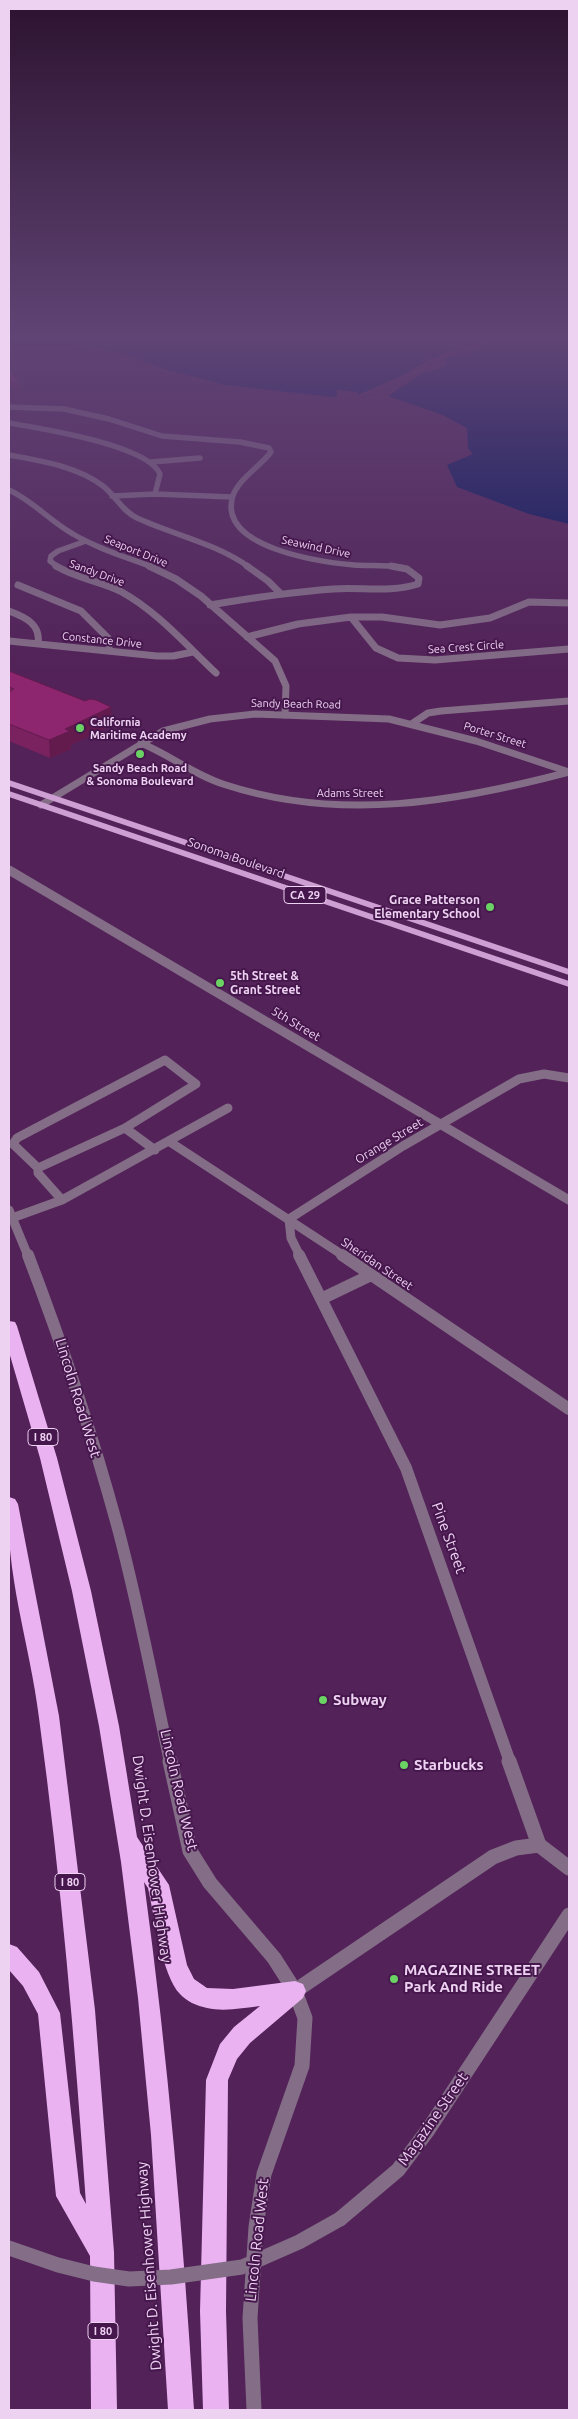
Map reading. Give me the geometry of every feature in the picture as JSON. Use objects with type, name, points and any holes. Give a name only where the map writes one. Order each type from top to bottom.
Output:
[{"type":"highway","name":"Dwight D. Eisenhower Highway","points":[[9,1326],[42,1430],[73,1550],[102,1686],[128,1840],[141,1938],[162,2131],[181,2410]]},
{"type":"highway","name":"I 80","points":[[10,1515],[49,1716],[84,2010],[102,2252],[104,2410]]},
{"type":"highway","points":[[128,1840],[158,1885],[176,1966],[186,1986],[196,1994],[207,1998],[294,1991]]},
{"type":"highway","points":[[9,1954],[31,1978],[49,2013],[68,2196],[102,2252]]},
{"type":"highway","points":[[216,2410],[213,2311],[217,2080],[228,2052],[242,2035],[294,1991]]},
{"type":"main road","name":"Sonoma Boulevard","points":[[9,783],[569,972]]},
{"type":"main road","name":"Sonoma Boulevard","points":[[9,794],[569,984]]},
{"type":"street","points":[[116,449],[134,454],[155,465],[160,474],[154,494]]},
{"type":"street","points":[[112,496],[154,494],[232,497],[239,485],[264,462],[271,452],[269,449]]},
{"type":"street","points":[[9,454],[44,462],[85,476],[106,488],[122,508],[143,522],[179,533],[230,554],[262,575],[280,593]]},
{"type":"street","points":[[151,462],[200,458]]},
{"type":"street","name":"Seaport Drive","points":[[9,490],[23,497],[62,528],[86,542],[162,572],[194,591],[275,661],[283,672],[288,690],[285,715]]},
{"type":"street","points":[[9,500],[23,497]]},
{"type":"street","name":"Seawind Drive","points":[[210,605],[280,593],[338,589],[402,589],[418,584],[419,578],[407,569],[309,558],[278,550],[256,541],[232,521],[229,508],[232,497]]},
{"type":"street","name":"Sandy Drive","points":[[86,542],[58,551],[51,556],[50,560],[54,567],[104,585],[134,600],[193,652]]},
{"type":"street","points":[[18,585],[81,611],[109,639],[109,651]]},
{"type":"street","name":"Sea Crest Circle","points":[[247,637],[298,624],[350,618],[382,617],[440,625],[490,618],[530,602],[569,603]]},
{"type":"street","points":[[9,611],[18,614],[39,630],[41,635],[38,644]]},
{"type":"street","name":"Sea Crest Circle","points":[[350,618],[376,648],[398,658],[435,660],[569,649]]},
{"type":"street","name":"Constance Drive","points":[[9,642],[173,656],[193,652]]},
{"type":"street","points":[[193,652],[216,673]]},
{"type":"street","points":[[413,724],[428,714],[441,711],[569,700]]},
{"type":"street","name":"Sandy Beach Road","points":[[41,805],[141,743],[179,725],[247,714],[366,717],[413,724]]},
{"type":"street","name":"Porter Street","points":[[413,724],[518,753],[569,772]]},
{"type":"street","name":"Adams Street","points":[[141,743],[157,749],[213,781],[286,802],[329,806],[424,803],[516,786],[569,772]]},
{"type":"street","name":"5th Street","points":[[9,870],[569,1200]]},
{"type":"street","points":[[38,1168],[126,1128],[196,1084],[175,1065],[165,1060],[17,1138],[13,1144],[38,1168],[38,1173],[62,1200]]},
{"type":"street","name":"Orange Street","points":[[289,1218],[403,1146],[519,1079],[535,1074],[549,1073],[569,1078]]},
{"type":"street","points":[[10,1214],[62,1200],[170,1142],[228,1108]]},
{"type":"street","points":[[126,1128],[155,1150]]},
{"type":"street","name":"Sheridan Street","points":[[170,1142],[289,1218],[569,1409]]},
{"type":"street","name":"Lincoln Road West","points":[[10,1214],[52,1314],[102,1475],[128,1571],[190,1850],[210,1883],[274,1958],[294,1991],[305,2018],[302,2066],[264,2174],[256,2227],[250,2318],[254,2410]]},
{"type":"street","name":"Pine Street","points":[[289,1218],[291,1238],[406,1468],[539,1845]]},
{"type":"street","points":[[321,1299],[371,1274]]},
{"type":"street","points":[[294,1991],[493,1857],[516,1848],[539,1845],[569,1868]]},
{"type":"street","name":"Magazine Street","points":[[9,2248],[58,2265],[94,2274],[129,2279],[171,2277],[242,2266],[299,2242],[340,2219],[398,2170],[428,2130],[531,1970],[569,1915]]},
{"type":"shaded area","points":[[469,449],[569,449],[569,524],[529,514],[457,487],[447,465],[473,454]]},
{"type":"building","points":[[9,671],[85,701],[90,699],[96,700],[111,707],[65,729],[70,731],[49,740],[9,724],[9,692],[14,689],[9,687]]},
{"type":"place","name":"California Maritime Academy","points":[[80,728]]},
{"type":"place","name":"Sandy Beach Road & Sonoma Boulevard","points":[[140,754]]},
{"type":"place","name":"Grace Patterson Elementary School","points":[[490,907]]},
{"type":"place","name":"5th Street & Grant Street","points":[[220,983]]},
{"type":"place","name":"Subway","points":[[323,1700]]},
{"type":"place","name":"Starbucks","points":[[404,1765]]},
{"type":"place","name":"MAGAZINE STREET Park And Ride","points":[[394,1979]]}]
